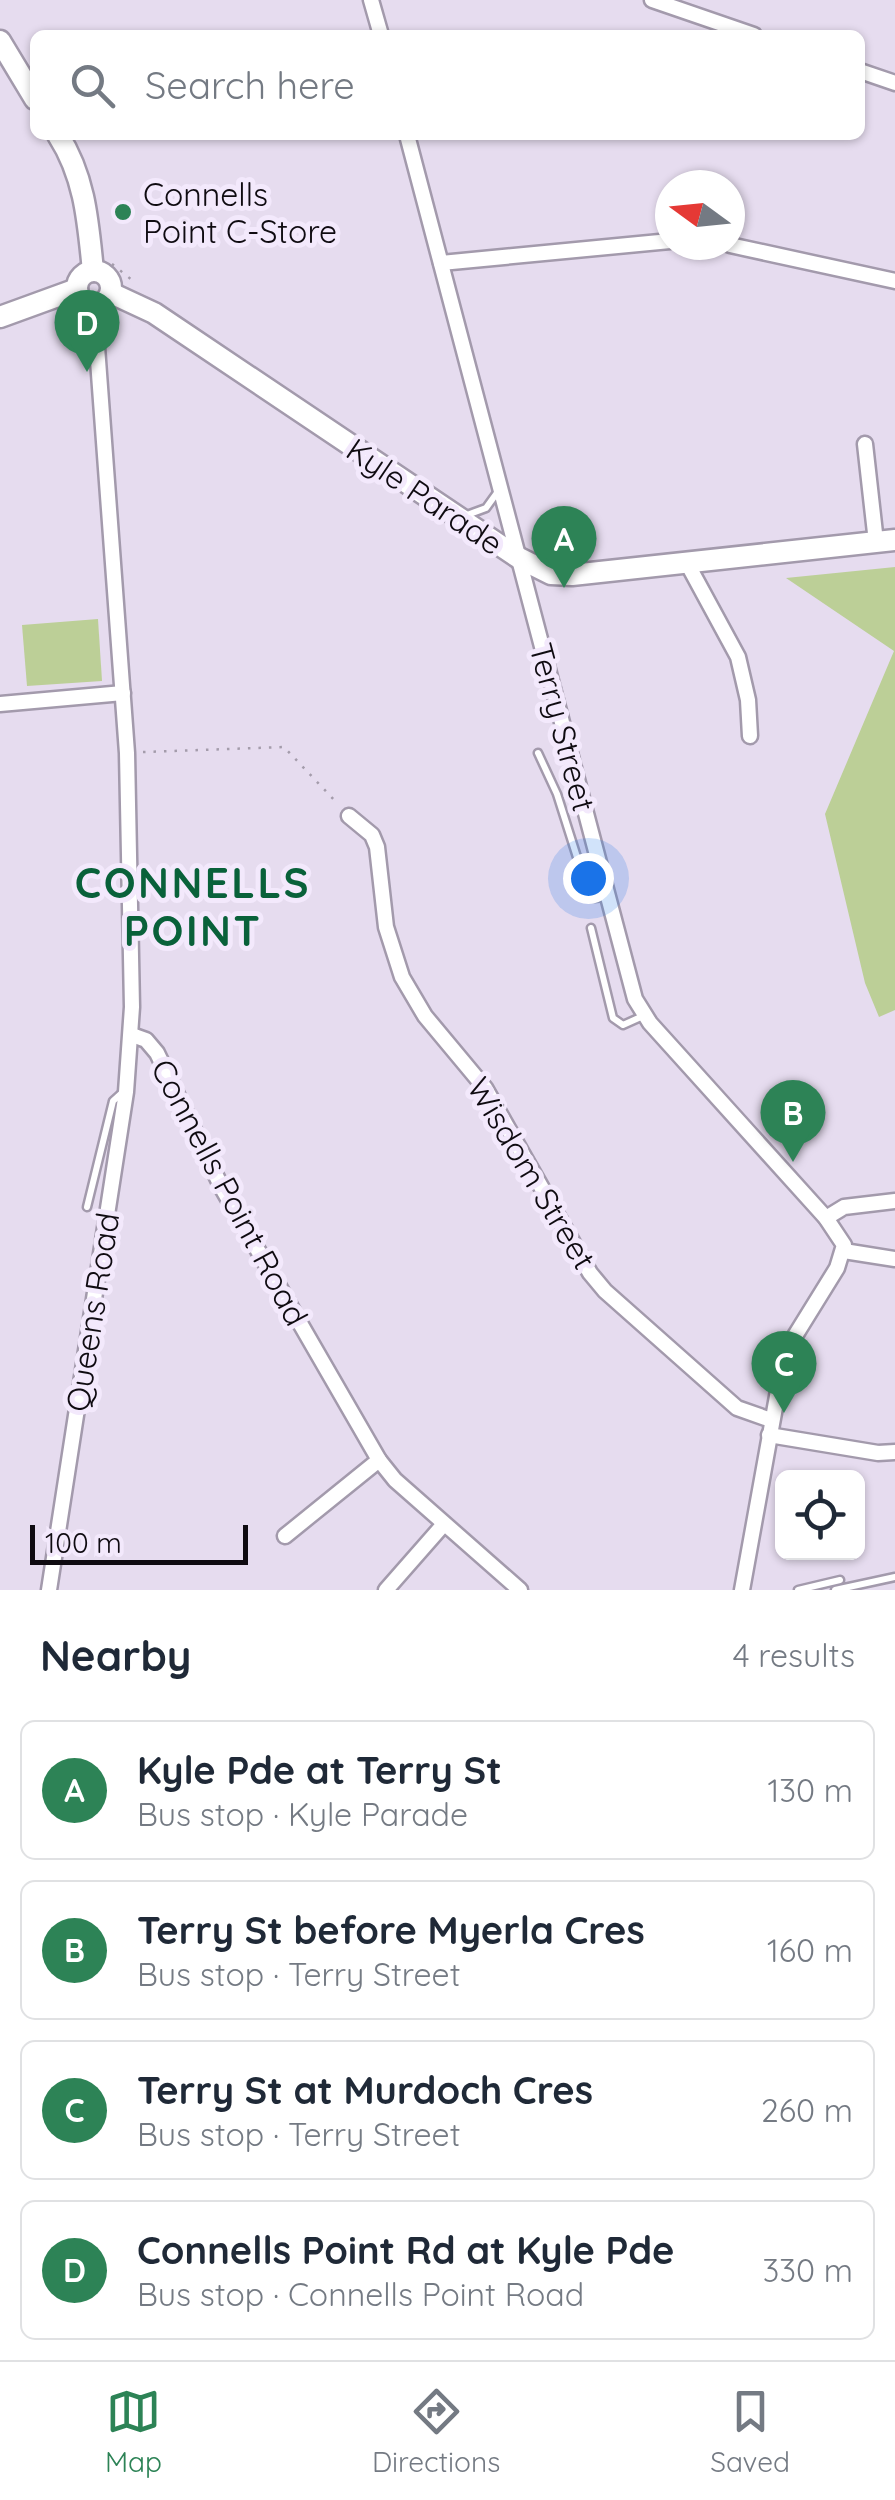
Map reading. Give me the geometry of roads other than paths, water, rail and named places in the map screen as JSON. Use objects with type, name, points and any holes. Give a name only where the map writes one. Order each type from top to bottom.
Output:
[{"type":"street","points":[[371,0],[379,30]]},
{"type":"street","points":[[652,0],[739,30]]},
{"type":"street","points":[[0,41],[30,91]]},
{"type":"street","points":[[865,73],[895,83]]},
{"type":"street","points":[[61,140],[72,157],[85,194],[102,268],[108,277],[103,300],[80,299],[80,278],[102,268]]},
{"type":"street","name":"Terry Street","points":[[408,140],[635,999],[644,1015],[842,1237],[844,1251]]},
{"type":"street","points":[[441,262],[655,242]]},
{"type":"street","points":[[745,248],[895,281]]},
{"type":"street","points":[[0,317],[77,289]]},
{"type":"street","name":"Kyle Parade","points":[[103,300],[154,313],[456,517],[550,574],[688,564],[886,541]]},
{"type":"street","name":"Connells Point Road","points":[[103,300],[124,692],[132,1034],[146,1040],[157,1053],[222,1188],[379,1460],[394,1480],[520,1590]]},
{"type":"street","points":[[865,444],[886,541]]},
{"type":"street","points":[[688,564],[738,657],[748,700],[750,736]]},
{"type":"street","points":[[0,704],[124,692]]},
{"type":"street","name":"Wisdom Street","points":[[349,816],[372,836],[377,847],[392,953],[413,999],[485,1088],[590,1274],[604,1291],[737,1408],[770,1427],[878,1453],[895,1452]]},
{"type":"street","name":"Queens Road","points":[[49,1590],[132,1034]]},
{"type":"street","points":[[826,1218],[851,1205],[895,1200]]},
{"type":"street","points":[[742,1590],[770,1427],[790,1340],[844,1251],[895,1258]]},
{"type":"street","points":[[285,1536],[379,1460]]},
{"type":"street","points":[[386,1590],[444,1524]]},
{"type":"lane","points":[[456,517],[481,511],[500,488]]},
{"type":"lane","points":[[538,752],[557,794],[588,895],[608,897]]},
{"type":"lane","points":[[591,928],[612,1018],[623,1025],[644,1015]]},
{"type":"lane","points":[[87,1207],[114,1097],[126,1092]]},
{"type":"lane","points":[[834,1590],[895,1576]]},
{"type":"lane","points":[[798,1590],[840,1580]]},
{"type":"place","name":"Connells Point C-Store","points":[[123,212]]},
{"type":"place","name":"Connells Point Rd at Kyle Pde","points":[[87,372]]},
{"type":"place","name":"Kyle Pde at Terry St","points":[[564,588]]},
{"type":"place","name":"Terry St before Myerla Cres","points":[[793,1162]]},
{"type":"place","name":"Terry St at Murdoch Cres","points":[[784,1413]]},
{"type":"district","name":"CONNELLS POINT","points":[[193,906]]}]
